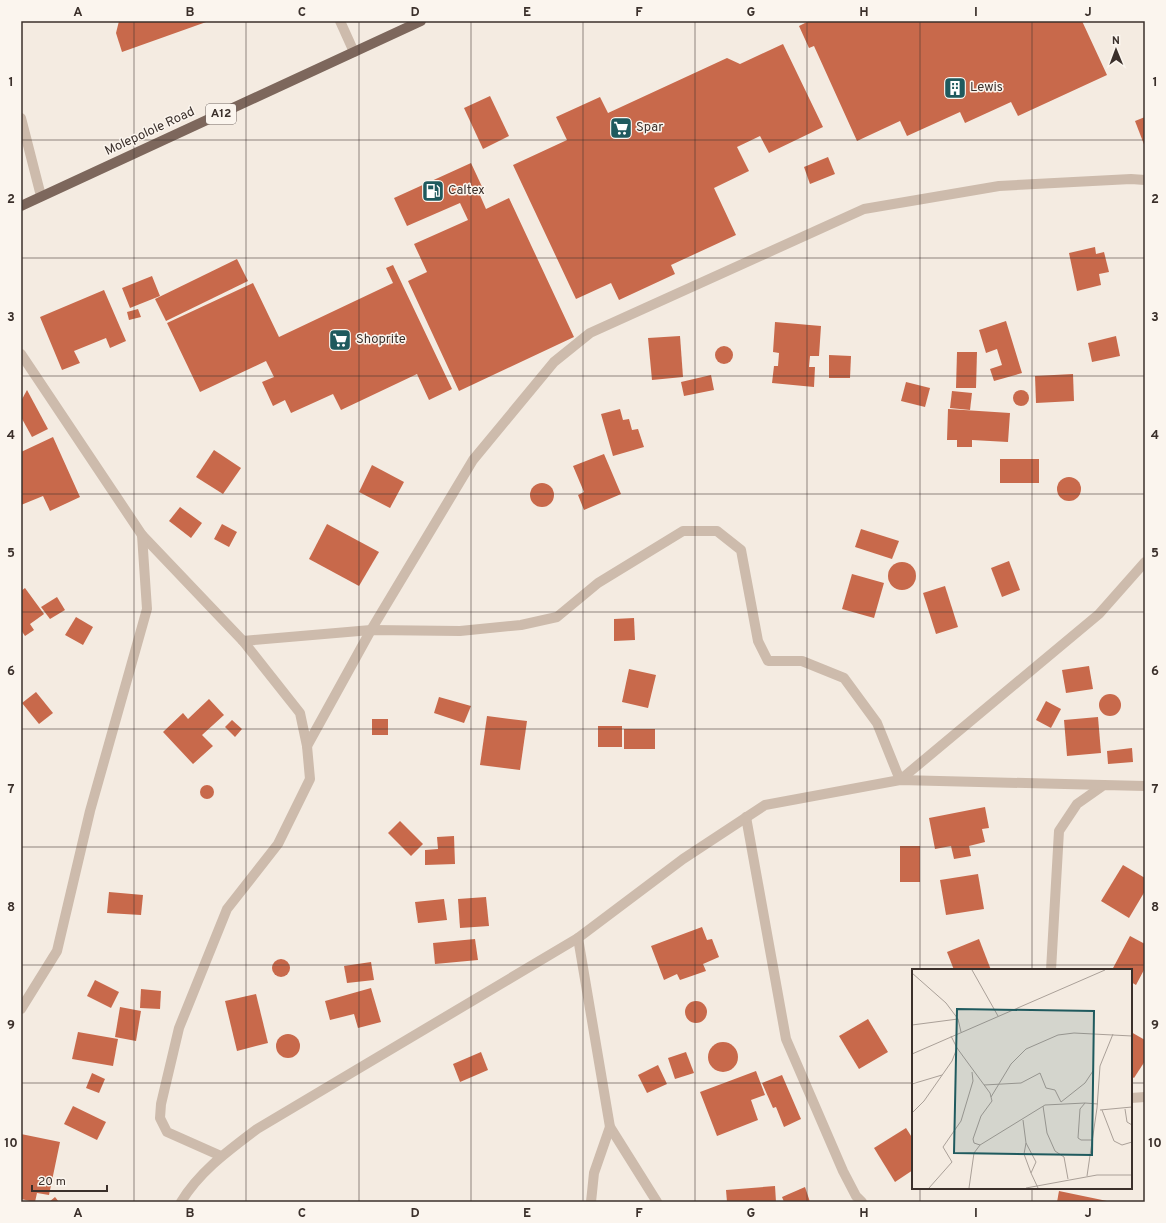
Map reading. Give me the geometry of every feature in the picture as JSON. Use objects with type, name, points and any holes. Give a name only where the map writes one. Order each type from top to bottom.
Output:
[{"type":"main road","name":"Molepolole Road","points":[[21,206],[421,21]]},
{"type":"street","points":[[340,21],[354,52]]},
{"type":"street","points":[[21,118],[41,196]]},
{"type":"street","points":[[307,746],[371,630],[474,460],[554,362],[590,333],[864,209],[999,186],[1131,178],[1145,180]]},
{"type":"street","points":[[21,354],[142,535],[244,641],[300,714],[307,746],[310,779],[278,844],[227,909],[179,1028],[161,1104],[160,1118],[167,1132],[221,1156]]},
{"type":"street","points":[[244,641],[371,630],[460,631],[521,625],[557,617],[598,583],[683,531],[717,531],[741,550],[758,641],[768,661],[802,661],[844,678],[877,723],[900,780]]},
{"type":"street","points":[[21,1009],[57,951],[90,810],[147,609],[142,535]]},
{"type":"street","points":[[900,780],[1099,614],[1145,562]]},
{"type":"street","points":[[181,1202],[192,1184],[221,1156],[257,1129],[578,938],[683,859],[765,804],[900,780],[1145,786]]},
{"type":"street","points":[[1051,969],[1059,831],[1077,804],[1104,785]]},
{"type":"street","points":[[746,817],[786,1039],[843,1171],[856,1196],[862,1202]]},
{"type":"street","points":[[578,938],[610,1127],[657,1202]]},
{"type":"street","points":[[1132,1098],[1145,1097]]},
{"type":"street","points":[[591,1202],[594,1173],[610,1127]]},
{"type":"building","points":[[119,21],[209,21],[122,52],[116,33]]},
{"type":"building","name":"Lewis","points":[[809,21],[1082,21],[1107,75],[1018,116],[1011,102],[965,123],[960,112],[907,136],[900,121],[857,141],[814,46],[809,48],[799,26]]},
{"type":"building","points":[[783,44],[823,127],[769,153],[760,136],[737,147],[749,171],[714,188],[736,235],[671,265],[675,274],[619,300],[611,283],[576,299],[513,165],[567,140],[556,117],[600,97],[608,113],[727,58],[740,64]]},
{"type":"building","points":[[490,96],[509,136],[483,149],[464,108]]},
{"type":"building","points":[[1145,117],[1145,147],[1135,121]]},
{"type":"building","points":[[828,157],[835,174],[810,184],[804,167]]},
{"type":"building","points":[[471,163],[484,191],[479,193],[486,209],[509,198],[574,337],[459,391],[408,281],[427,272],[414,244],[468,220],[460,203],[407,226],[394,198]]},
{"type":"building","points":[[1095,247],[1096,254],[1104,252],[1109,272],[1099,274],[1101,285],[1077,291],[1069,253]]},
{"type":"building","points":[[237,259],[248,281],[166,321],[155,299]]},
{"type":"building","points":[[393,265],[452,389],[429,400],[417,374],[341,410],[333,394],[291,413],[285,400],[273,406],[262,382],[274,377],[266,361],[200,392],[167,323],[253,283],[279,337],[393,283],[386,268]]},
{"type":"building","points":[[152,276],[160,296],[130,308],[122,288]]},
{"type":"building","points":[[104,290],[126,341],[110,348],[106,338],[74,351],[80,363],[62,370],[40,317]]},
{"type":"building","points":[[138,309],[141,317],[129,320],[127,312]]},
{"type":"building","points":[[1006,321],[1022,373],[994,381],[990,369],[1002,365],[997,349],[986,353],[979,330]]},
{"type":"building","points":[[775,322],[821,326],[819,356],[810,356],[809,367],[815,367],[814,387],[772,383],[774,366],[778,366],[779,353],[773,352]]},
{"type":"building","points":[[680,336],[683,377],[652,380],[648,338]]},
{"type":"building","points":[[1116,336],[1120,356],[1092,362],[1088,343]]},
{"type":"building","points":[[720,346],[728,346],[733,351],[731,362],[728,364],[720,364],[715,359],[715,351]]},
{"type":"building","points":[[957,352],[977,352],[976,388],[956,388]]},
{"type":"building","points":[[829,355],[851,356],[850,378],[829,378]]},
{"type":"building","points":[[1073,374],[1074,401],[1036,403],[1035,376]]},
{"type":"building","points":[[711,375],[714,390],[684,396],[681,382]]},
{"type":"building","points":[[906,382],[930,388],[925,407],[901,401]]},
{"type":"building","points":[[27,390],[48,429],[32,437],[21,417],[21,401]]},
{"type":"building","points":[[1018,390],[1024,390],[1029,395],[1027,404],[1024,406],[1018,406],[1013,401],[1013,395]]},
{"type":"building","points":[[952,391],[972,393],[970,410],[950,408]]},
{"type":"building","points":[[620,409],[623,420],[629,419],[632,430],[638,429],[644,447],[613,456],[601,414]]},
{"type":"building","points":[[948,409],[1010,413],[1008,442],[972,440],[972,447],[957,447],[957,440],[947,440]]},
{"type":"building","points":[[53,437],[80,497],[50,511],[43,496],[21,505],[21,452]]},
{"type":"building","points":[[214,450],[241,468],[223,494],[196,477]]},
{"type":"building","points":[[604,454],[621,494],[584,510],[578,495],[584,492],[573,466]]},
{"type":"building","points":[[1000,459],[1039,459],[1039,483],[1000,483]]},
{"type":"building","points":[[372,465],[404,482],[390,508],[359,492]]},
{"type":"building","points":[[1069,477],[1078,480],[1081,489],[1078,498],[1069,501],[1060,498],[1057,489],[1060,480]]},
{"type":"building","points":[[542,483],[551,486],[554,495],[551,504],[542,507],[533,504],[530,495],[533,486]]},
{"type":"building","points":[[180,507],[202,523],[191,538],[169,521]]},
{"type":"building","points":[[222,524],[237,532],[229,547],[214,539]]},
{"type":"building","points":[[327,524],[379,552],[359,586],[309,559]]},
{"type":"building","points":[[861,529],[899,541],[892,559],[855,547]]},
{"type":"building","points":[[1009,561],[1020,590],[1002,597],[991,568]]},
{"type":"building","points":[[902,562],[912,566],[916,576],[912,586],[902,590],[892,586],[888,576],[892,566]]},
{"type":"building","points":[[852,574],[884,583],[874,618],[842,609]]},
{"type":"building","points":[[945,586],[958,627],[936,634],[923,593]]},
{"type":"building","points":[[25,588],[44,614],[30,624],[34,630],[25,636],[21,630],[21,591]]},
{"type":"building","points":[[57,597],[65,610],[50,619],[41,607]]},
{"type":"building","points":[[76,617],[93,627],[83,645],[65,635]]},
{"type":"building","points":[[634,618],[635,640],[614,641],[614,619]]},
{"type":"building","points":[[1089,666],[1093,689],[1066,693],[1062,670]]},
{"type":"building","points":[[629,669],[656,675],[648,708],[622,702]]},
{"type":"building","points":[[36,692],[53,713],[39,724],[22,703]]},
{"type":"building","points":[[1110,694],[1114,695],[1120,701],[1120,709],[1114,715],[1110,716],[1106,715],[1100,709],[1099,705],[1100,701],[1106,695]]},
{"type":"building","points":[[439,697],[471,706],[464,723],[434,713]]},
{"type":"building","points":[[209,699],[224,715],[202,735],[213,746],[193,764],[163,732],[183,713],[188,719]]},
{"type":"building","points":[[1046,701],[1061,709],[1051,728],[1036,720]]},
{"type":"building","points":[[487,716],[527,721],[520,770],[480,765]]},
{"type":"building","points":[[1098,717],[1101,753],[1067,756],[1064,720]]},
{"type":"building","points":[[372,719],[388,719],[388,735],[372,735]]},
{"type":"building","points":[[232,720],[242,729],[235,737],[225,727]]},
{"type":"building","points":[[598,726],[622,726],[622,747],[598,747]]},
{"type":"building","points":[[624,729],[655,729],[655,749],[624,749]]},
{"type":"building","points":[[1132,748],[1133,762],[1108,764],[1107,751]]},
{"type":"building","points":[[204,785],[210,785],[214,789],[214,795],[210,799],[204,799],[200,795],[200,789]]},
{"type":"building","points":[[985,807],[989,828],[982,829],[985,842],[969,846],[971,856],[954,859],[951,846],[935,849],[929,818]]},
{"type":"building","points":[[400,821],[423,844],[411,856],[388,833]]},
{"type":"building","points":[[454,836],[455,864],[425,865],[425,850],[438,849],[437,837]]},
{"type":"building","points":[[900,846],[920,846],[920,882],[900,882]]},
{"type":"building","points":[[1123,865],[1145,878],[1145,891],[1129,918],[1101,901]]},
{"type":"building","points":[[978,874],[984,909],[946,915],[940,880]]},
{"type":"building","points":[[109,892],[143,895],[141,915],[107,913]]},
{"type":"building","points":[[486,897],[489,926],[460,928],[458,899]]},
{"type":"building","points":[[444,899],[447,920],[418,923],[415,902]]},
{"type":"building","points":[[702,927],[707,940],[712,939],[719,957],[703,964],[706,971],[680,980],[677,974],[664,980],[651,946]]},
{"type":"building","points":[[1130,936],[1145,944],[1145,968],[1136,985],[1132,983],[1132,969],[1113,969]]},
{"type":"building","points":[[475,939],[478,960],[435,964],[433,943]]},
{"type":"building","points":[[979,939],[991,969],[954,969],[947,952]]},
{"type":"building","points":[[281,959],[287,962],[290,968],[287,974],[281,977],[275,974],[272,968],[275,962]]},
{"type":"building","points":[[371,962],[374,980],[347,983],[344,966]]},
{"type":"building","points":[[95,980],[119,992],[111,1008],[87,996]]},
{"type":"building","points":[[371,988],[381,1022],[358,1028],[354,1014],[330,1020],[325,1001]]},
{"type":"building","points":[[141,989],[161,991],[160,1009],[140,1008]]},
{"type":"building","points":[[256,994],[268,1043],[237,1051],[225,1001]]},
{"type":"building","points":[[696,1001],[704,1004],[707,1012],[704,1020],[696,1023],[688,1020],[685,1012],[688,1004]]},
{"type":"building","points":[[120,1007],[141,1011],[136,1041],[115,1037]]},
{"type":"building","points":[[868,1019],[888,1052],[859,1069],[839,1036]]},
{"type":"building","points":[[78,1032],[118,1039],[113,1066],[72,1059]]},
{"type":"building","points":[[1132,1033],[1145,1040],[1145,1061],[1134,1078],[1132,1077]]},
{"type":"building","points":[[288,1034],[297,1037],[300,1046],[297,1055],[288,1058],[279,1055],[276,1046],[279,1037]]},
{"type":"building","points":[[723,1042],[734,1046],[738,1057],[734,1068],[723,1072],[712,1068],[708,1057],[712,1046]]},
{"type":"building","points":[[481,1052],[488,1070],[460,1082],[453,1064]]},
{"type":"building","points":[[686,1052],[694,1073],[675,1079],[668,1058]]},
{"type":"building","points":[[658,1065],[667,1084],[647,1093],[638,1075]]},
{"type":"building","points":[[756,1071],[765,1095],[751,1100],[758,1120],[717,1136],[700,1092]]},
{"type":"building","points":[[92,1073],[105,1079],[99,1093],[86,1088]]},
{"type":"building","points":[[782,1075],[801,1119],[784,1127],[776,1107],[773,1108],[762,1083]]},
{"type":"building","points":[[73,1106],[106,1122],[97,1140],[64,1124]]},
{"type":"building","points":[[906,1128],[912,1137],[912,1171],[895,1182],[874,1148]]},
{"type":"building","points":[[21,1134],[60,1142],[49,1195],[37,1193],[35,1202],[21,1199]]},
{"type":"building","points":[[775,1186],[776,1202],[727,1202],[726,1190]]},
{"type":"building","points":[[805,1187],[810,1202],[784,1202],[782,1197]]},
{"type":"building","points":[[1059,1191],[1107,1201],[1107,1202],[1057,1202]]},
{"type":"building","points":[[55,1197],[59,1202],[49,1202]]},
{"type":"place","name":"Lewis","points":[[955,88]]},
{"type":"place","name":"Spar","points":[[621,128]]},
{"type":"place","name":"Caltex","points":[[433,191]]},
{"type":"place","name":"Shoprite","points":[[340,340]]}]
